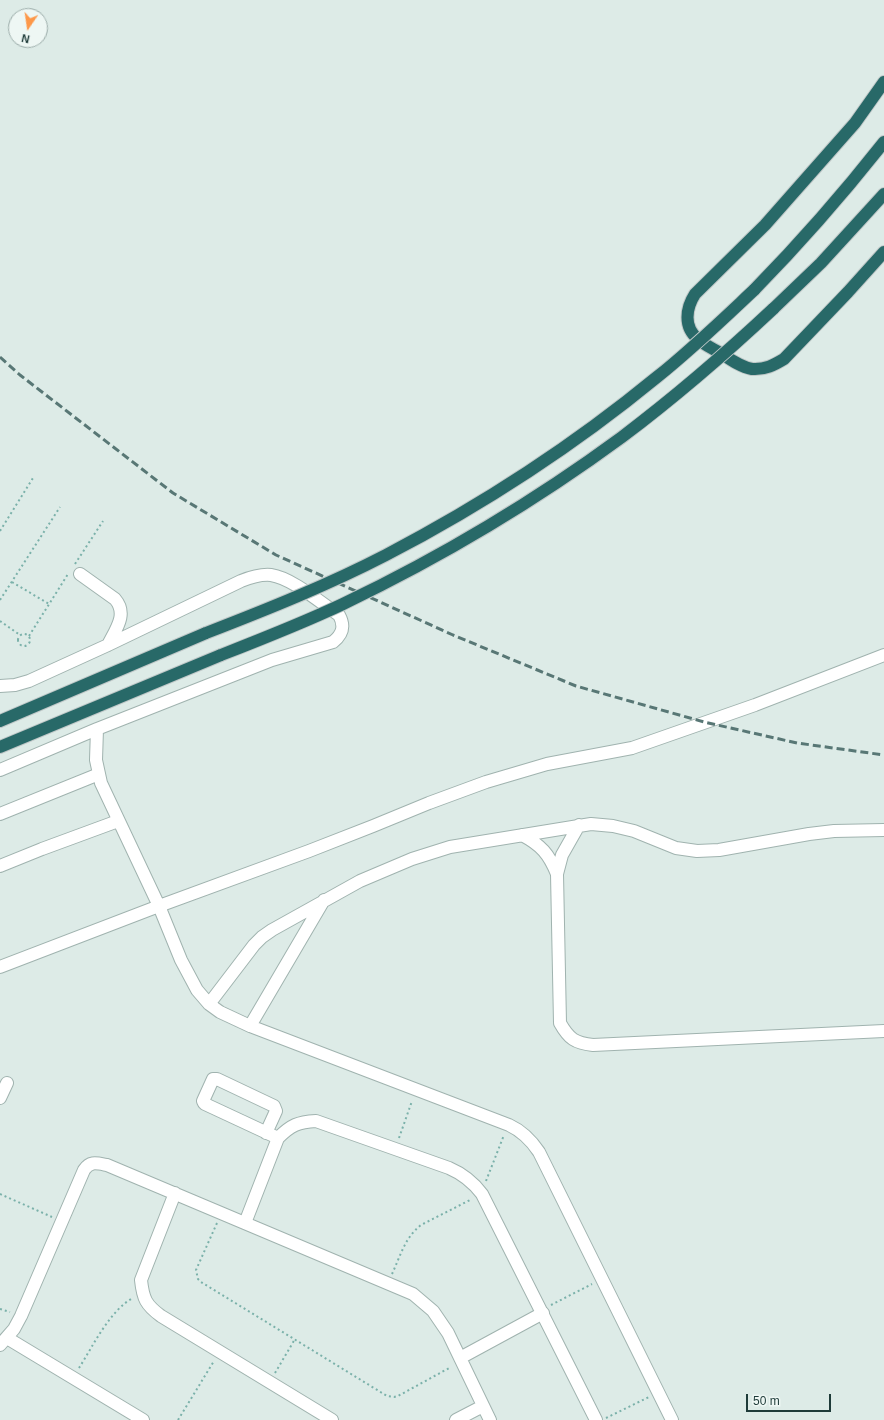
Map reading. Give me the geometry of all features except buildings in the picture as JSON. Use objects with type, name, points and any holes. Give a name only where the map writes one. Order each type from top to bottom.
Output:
[{"type":"highway","points":[[884,82],[856,123],[765,225],[696,294],[690,303],[687,312],[691,332],[697,339],[740,365],[751,369],[763,369],[774,365],[789,353],[884,252]]},
{"type":"highway","points":[[0,721],[206,633],[267,609],[360,568],[443,524],[499,491],[554,455],[657,377],[707,334],[754,290],[797,246],[884,142]]},
{"type":"highway","points":[[0,747],[282,631],[355,598],[401,575],[515,510],[570,474],[629,432],[675,396],[725,353],[821,263],[884,194]]},
{"type":"street","points":[[80,574],[115,599],[119,604],[121,617],[108,645]]},
{"type":"street","points":[[0,686],[22,683],[108,645],[241,581],[262,575],[272,575],[291,582],[339,615],[342,622],[340,636],[333,642],[272,660],[97,729],[0,770]]},
{"type":"street","points":[[0,967],[159,906],[295,857],[428,803],[486,782],[547,764],[632,748],[755,705],[884,655]]},
{"type":"street","points":[[97,729],[96,760],[98,774],[104,791],[159,906],[181,960],[197,990],[209,1004],[220,1012],[250,1026],[517,1128],[530,1138],[539,1152],[672,1420]]},
{"type":"street","points":[[0,814],[98,774]]},
{"type":"street","points":[[0,866],[42,848],[118,821]]},
{"type":"street","points":[[209,1004],[254,945],[262,937],[324,900],[360,881],[424,855],[450,847],[591,824],[613,826],[634,832],[676,848],[697,851],[719,850],[834,831],[884,830]]},
{"type":"street","points":[[579,825],[562,855],[557,874],[560,1023],[572,1039],[581,1044],[601,1045],[884,1031]]},
{"type":"street","points":[[522,835],[534,841],[544,850],[552,861],[557,874]]},
{"type":"street","points":[[250,1026],[324,900]]},
{"type":"street","points":[[266,1132],[276,1111],[274,1106],[217,1079],[214,1079],[203,1101],[204,1103],[278,1138]]},
{"type":"street","points":[[0,1098],[6,1083]]},
{"type":"street","points":[[245,1223],[278,1138],[288,1128],[301,1122],[316,1121],[449,1168],[462,1174],[473,1183],[482,1194],[596,1420]]},
{"type":"street","points":[[143,1420],[129,1416],[73,1378],[4,1342],[21,1316],[84,1170],[87,1165],[92,1163],[107,1165],[413,1294],[433,1311],[448,1333],[490,1420]]},
{"type":"street","points":[[175,1193],[141,1280],[142,1294],[149,1307],[161,1316],[332,1420]]},
{"type":"street","points":[[460,1360],[542,1312]]},
{"type":"street","points":[[456,1420],[483,1406]]},
{"type":"path","points":[[0,531],[33,478]]},
{"type":"path","points":[[0,600],[60,507]]},
{"type":"path","points":[[20,636],[18,640],[20,645],[28,645],[30,643],[31,641],[29,636],[103,521]]},
{"type":"path","points":[[12,582],[49,604]]},
{"type":"path","points":[[0,621],[20,636]]},
{"type":"path","points":[[20,636],[24,634],[29,636]]},
{"type":"path","points":[[396,1149],[416,1089]]},
{"type":"path","points":[[389,1283],[407,1242],[415,1230],[421,1225],[482,1194],[488,1174],[508,1125]]},
{"type":"path","points":[[0,1194],[62,1221]]},
{"type":"path","points":[[221,1212],[196,1270],[198,1279],[295,1340],[390,1397],[398,1396],[460,1360]]},
{"type":"path","points":[[542,1312],[602,1279]]},
{"type":"path","points":[[73,1378],[112,1315],[121,1306],[142,1294]]},
{"type":"path","points":[[269,1382],[295,1340]]},
{"type":"path","points":[[178,1420],[220,1352]]},
{"type":"path","points":[[602,1420],[658,1392]]},
{"type":"railway","points":[[0,357],[20,375],[173,493],[276,555],[453,635],[576,686],[704,722],[797,743],[884,755]]}]
